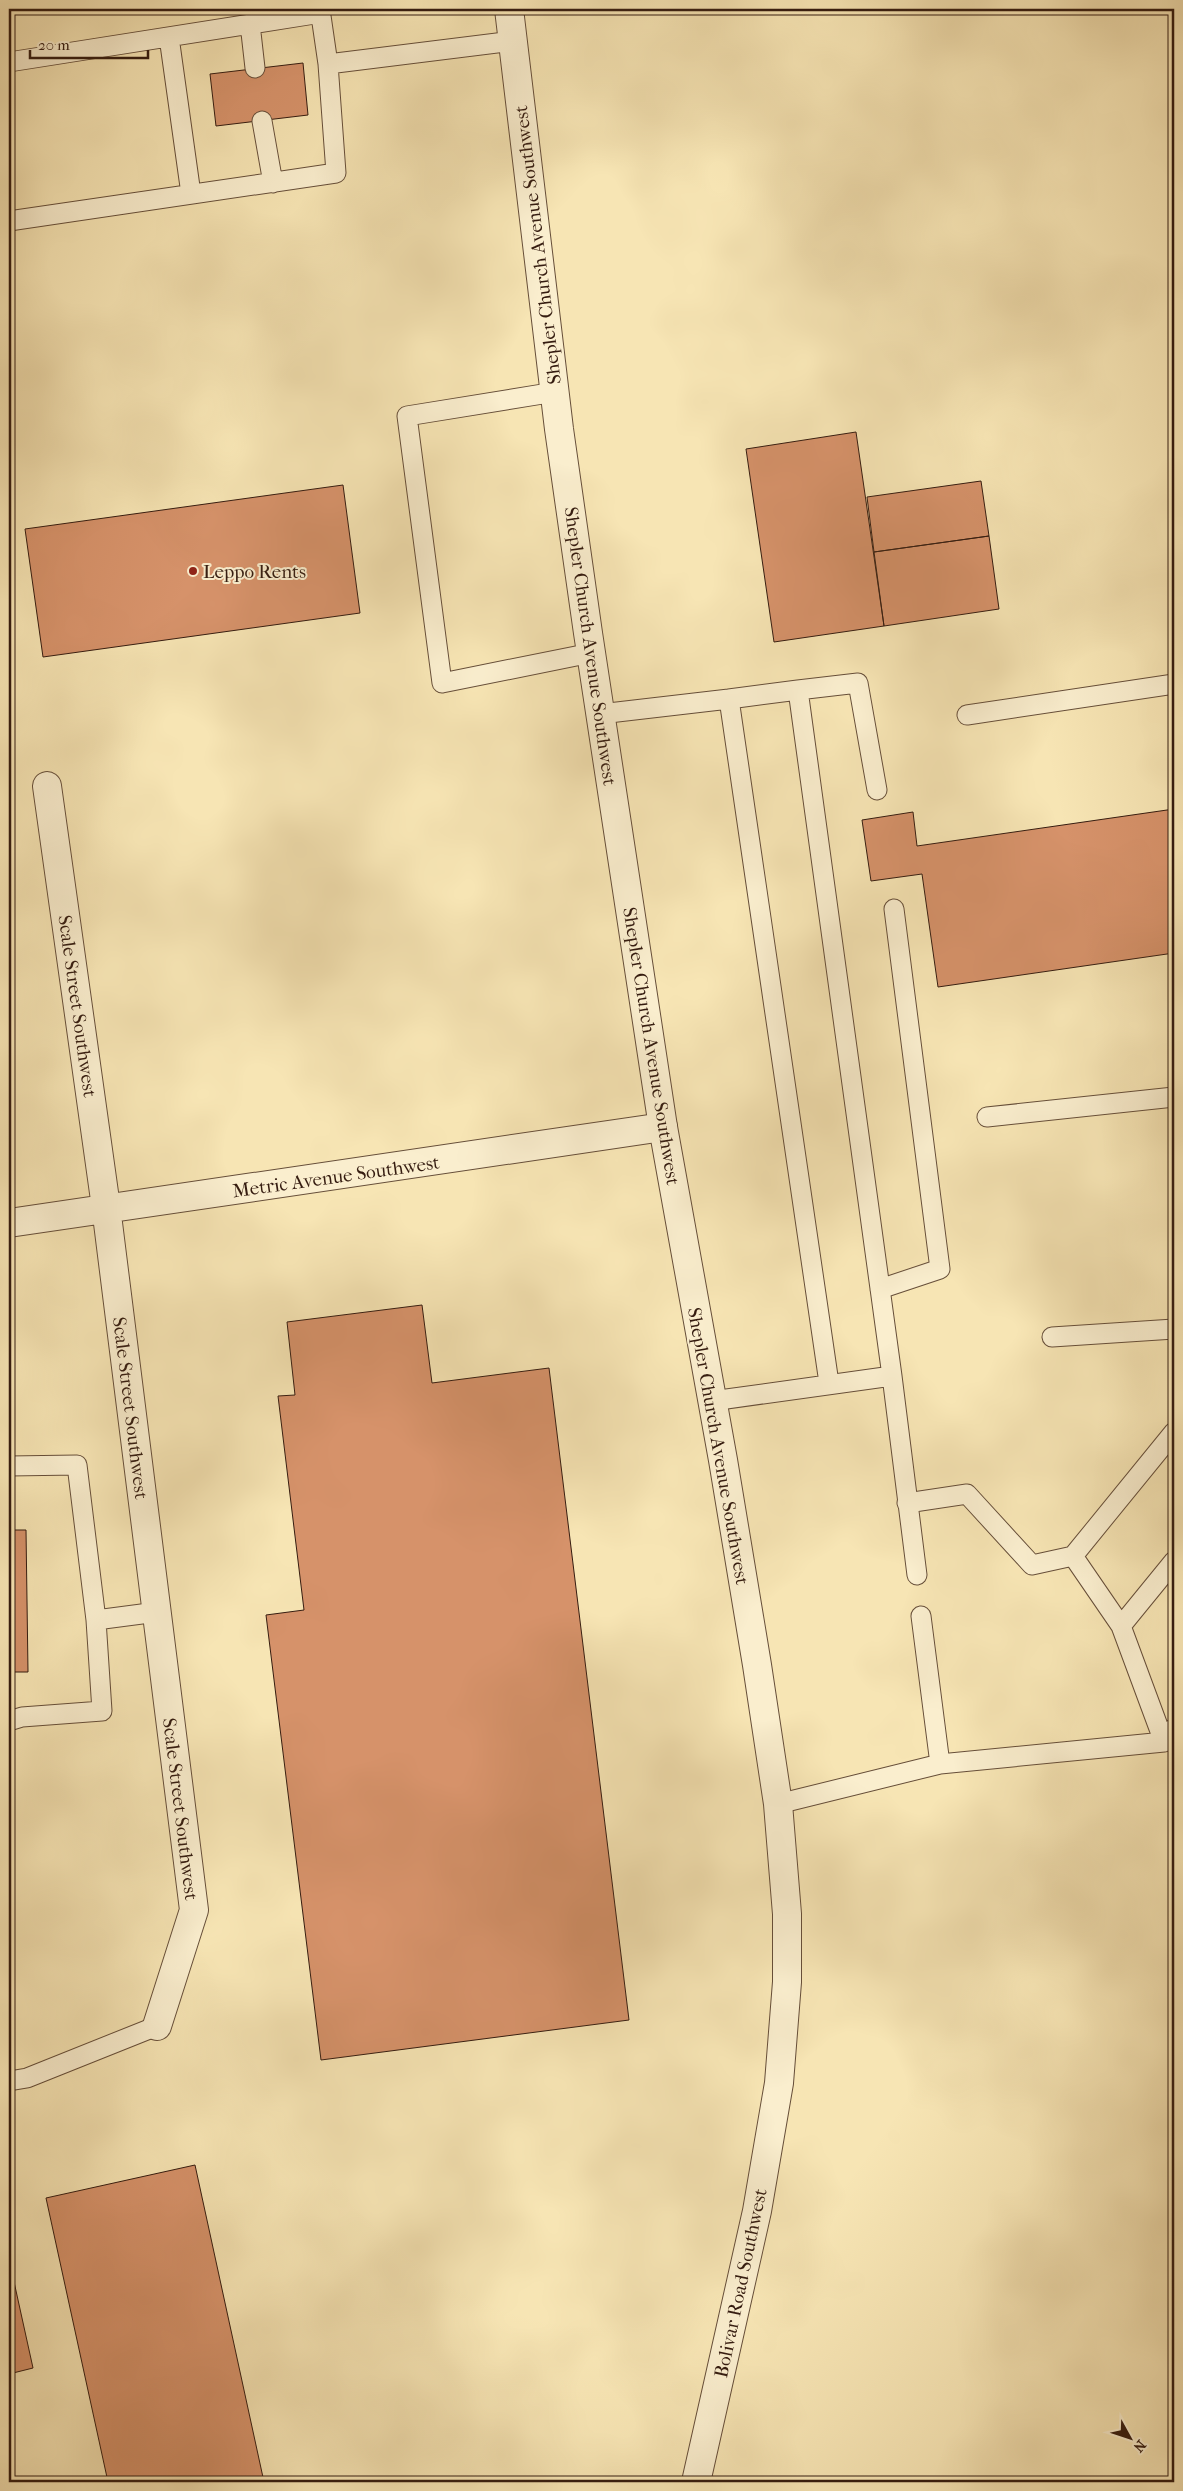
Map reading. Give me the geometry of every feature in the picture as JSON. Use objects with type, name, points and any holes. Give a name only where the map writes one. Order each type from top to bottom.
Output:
[{"type":"street","name":"Shepler Church Avenue Southwest","points":[[509,9],[555,392],[591,654],[663,1127],[712,1401],[778,1804],[787,1914],[787,1982],[779,2083]]},
{"type":"street","name":"Scale Street Southwest","points":[[46,786],[106,1207],[194,1910],[157,2026]]},
{"type":"street","name":"Metric Avenue Southwest","points":[[9,1224],[106,1207],[236,1191],[663,1127]]},
{"type":"street","name":"Bolivar Road Southwest","points":[[696,2482],[757,2211],[779,2083]]},
{"type":"lane","points":[[9,62],[250,24],[320,11],[328,64],[336,173],[9,221]]},
{"type":"lane","points":[[250,24],[256,68]]},
{"type":"lane","points":[[169,37],[191,194]]},
{"type":"lane","points":[[328,64],[513,40]]},
{"type":"lane","points":[[262,121],[272,183]]},
{"type":"lane","points":[[555,392],[407,416],[442,683],[591,654]]},
{"type":"lane","points":[[600,714],[858,682],[877,790]]},
{"type":"lane","points":[[967,716],[1174,684]]},
{"type":"lane","points":[[798,690],[892,1376],[916,1575]]},
{"type":"lane","points":[[729,699],[829,1383]]},
{"type":"lane","points":[[880,1289],[940,1269],[894,909]]},
{"type":"lane","points":[[987,1117],[1174,1097]]},
{"type":"lane","points":[[1052,1337],[1174,1329]]},
{"type":"lane","points":[[712,1401],[829,1383],[892,1376]]},
{"type":"lane","points":[[907,1503],[967,1494],[1032,1565],[1073,1556],[1174,1432]]},
{"type":"lane","points":[[9,1466],[77,1465],[96,1620],[102,1711],[22,1717],[9,1721]]},
{"type":"lane","points":[[778,1804],[940,1764],[1169,1735],[1120,1626],[1073,1556]]},
{"type":"lane","points":[[1120,1626],[1174,1561]]},
{"type":"lane","points":[[96,1620],[157,1612]]},
{"type":"lane","points":[[921,1616],[940,1764]]},
{"type":"lane","points":[[9,2081],[27,2078],[157,2026]]},
{"type":"building","points":[[303,63],[308,115],[216,126],[210,74]]},
{"type":"building","points":[[856,432],[884,626],[774,642],[746,449]]},
{"type":"building","points":[[981,481],[989,536],[874,552],[867,497]]},
{"type":"building","name":"Leppo Rents","points":[[343,485],[360,613],[43,657],[25,529]]},
{"type":"building","points":[[989,536],[999,609],[884,626],[874,552]]},
{"type":"building","points":[[1174,809],[1174,953],[938,987],[922,874],[871,881],[862,820],[913,812],[917,846]]},
{"type":"building","points":[[422,1305],[432,1383],[549,1368],[629,2020],[321,2060],[266,1615],[304,1610],[278,1396],[295,1395],[287,1322]]},
{"type":"building","points":[[9,1530],[26,1530],[28,1672],[9,1672]]},
{"type":"building","points":[[195,2165],[264,2482],[108,2482],[46,2198]]},
{"type":"building","points":[[9,2259],[33,2368],[9,2374]]},
{"type":"place","name":"Leppo Rents","points":[[193,571]]}]
